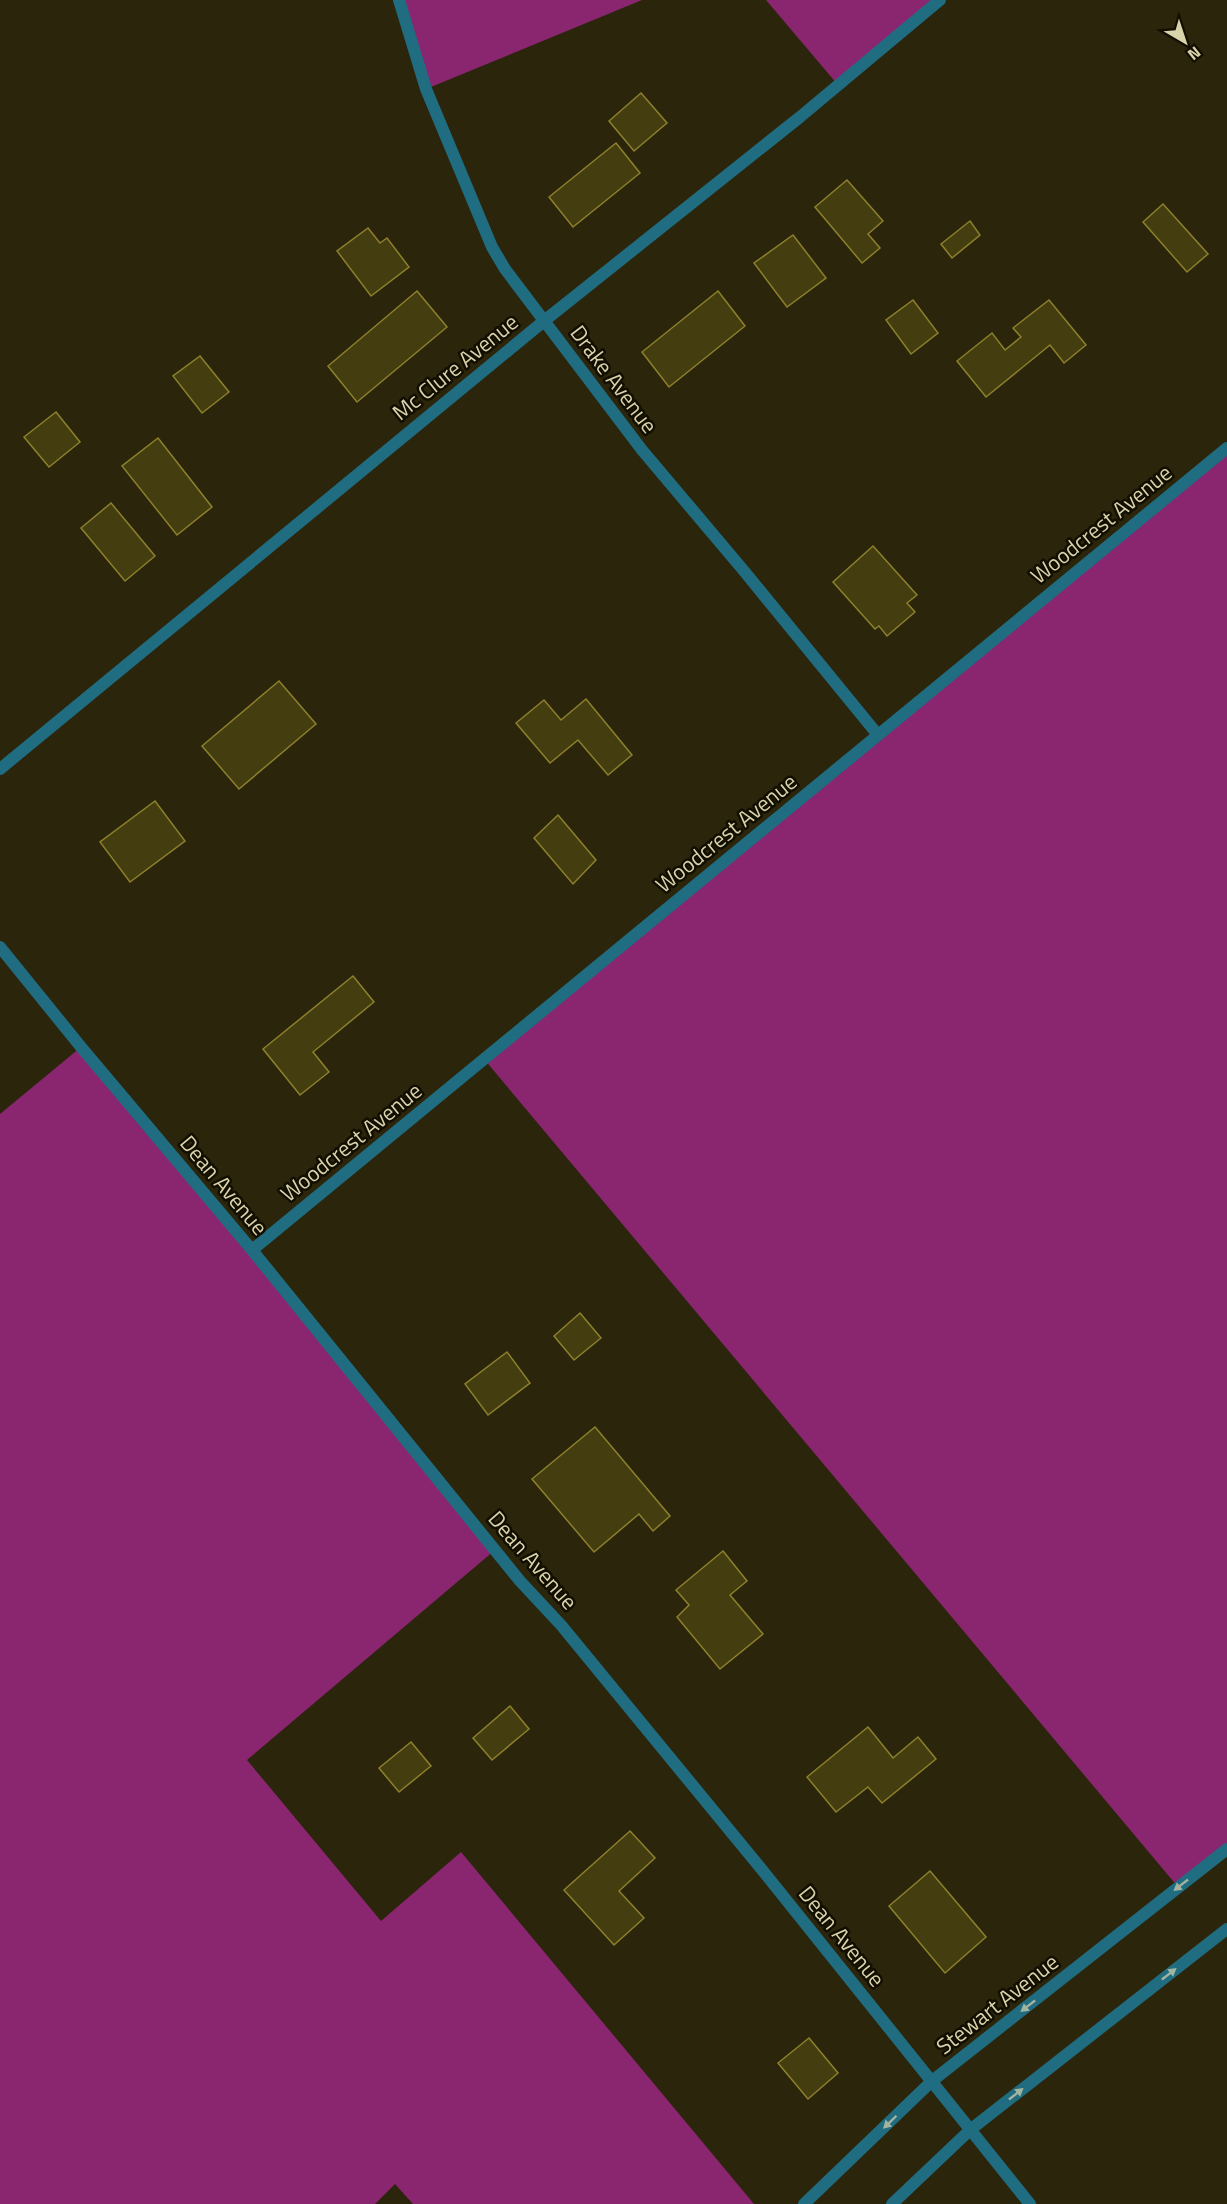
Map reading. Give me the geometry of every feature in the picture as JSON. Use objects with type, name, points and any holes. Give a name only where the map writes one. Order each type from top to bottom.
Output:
[{"type":"street","name":"Drake Avenue","points":[[399,0],[426,89],[492,247],[505,269],[642,450],[878,735]]},
{"type":"street","name":"Mc Clure Avenue","points":[[0,769],[544,321],[800,117],[940,0]]},
{"type":"street","name":"Woodcrest Avenue","points":[[252,1250],[1227,448]]},
{"type":"street","name":"Dean Avenue","points":[[0,947],[252,1250],[514,1574],[561,1625],[763,1871],[1030,2204]]},
{"type":"street","name":"Stewart Avenue","points":[[804,2204],[932,2081],[1227,1849]]},
{"type":"street","points":[[892,2204],[970,2130],[1227,1929]]},
{"type":"shaded area","points":[[399,0],[642,0],[426,89]]},
{"type":"shaded area","points":[[766,0],[942,0],[838,85]]},
{"type":"shaded area","points":[[1227,448],[1227,1849],[1178,1887],[484,1059]]},
{"type":"shaded area","points":[[81,1047],[495,1550],[247,1760],[381,1921],[461,1852],[754,2204],[413,2204],[395,2184],[375,2204],[0,2204],[0,1114]]},
{"type":"building","points":[[641,93],[667,123],[634,151],[609,121]]},
{"type":"building","points":[[616,143],[640,173],[573,227],[549,197]]},
{"type":"building","points":[[847,180],[883,221],[868,234],[880,248],[862,263],[815,207]]},
{"type":"building","points":[[1163,204],[1208,254],[1187,272],[1143,222]]},
{"type":"building","points":[[970,221],[980,235],[952,258],[941,244]]},
{"type":"building","points":[[368,228],[380,243],[387,238],[409,267],[371,296],[337,251]]},
{"type":"building","points":[[793,235],[826,278],[787,307],[754,263]]},
{"type":"building","points":[[417,291],[447,327],[357,402],[328,366]]},
{"type":"building","points":[[718,291],[745,326],[669,387],[642,352]]},
{"type":"building","points":[[913,300],[938,333],[911,354],[886,320]]},
{"type":"building","points":[[1049,300],[1086,345],[1064,363],[1050,345],[986,397],[957,361],[992,333],[1005,350],[1021,337],[1013,328]]},
{"type":"building","points":[[200,356],[229,392],[202,413],[173,376]]},
{"type":"building","points":[[56,412],[80,442],[49,467],[24,437]]},
{"type":"building","points":[[158,438],[212,507],[177,535],[122,466]]},
{"type":"building","points":[[111,503],[155,556],[125,581],[81,528]]},
{"type":"building","points":[[873,546],[917,595],[907,603],[915,612],[887,636],[879,626],[875,629],[833,582]]},
{"type":"building","points":[[279,681],[316,724],[239,789],[202,746]]},
{"type":"building","points":[[586,699],[632,755],[608,775],[578,740],[550,763],[516,723],[544,700],[561,720]]},
{"type":"building","points":[[155,801],[185,841],[130,882],[100,842]]},
{"type":"building","points":[[558,815],[596,860],[573,884],[534,838]]},
{"type":"building","points":[[353,976],[374,1002],[313,1052],[329,1072],[300,1095],[263,1049]]},
{"type":"building","points":[[580,1313],[601,1338],[574,1360],[554,1336]]},
{"type":"building","points":[[507,1352],[530,1383],[488,1415],[465,1384]]},
{"type":"building","points":[[595,1427],[670,1516],[653,1531],[639,1514],[594,1552],[532,1479]]},
{"type":"building","points":[[723,1551],[747,1581],[730,1595],[763,1634],[720,1669],[677,1617],[689,1605],[676,1590]]},
{"type":"building","points":[[510,1706],[529,1729],[492,1760],[473,1738]]},
{"type":"building","points":[[868,1727],[893,1758],[918,1737],[936,1759],[882,1803],[868,1787],[836,1812],[807,1777]]},
{"type":"building","points":[[411,1742],[431,1766],[399,1792],[379,1768]]},
{"type":"building","points":[[630,1831],[655,1858],[619,1891],[644,1918],[614,1945],[564,1890]]},
{"type":"building","points":[[930,1871],[986,1937],[945,1973],[889,1906]]},
{"type":"building","points":[[809,2038],[838,2073],[808,2099],[778,2063]]}]
